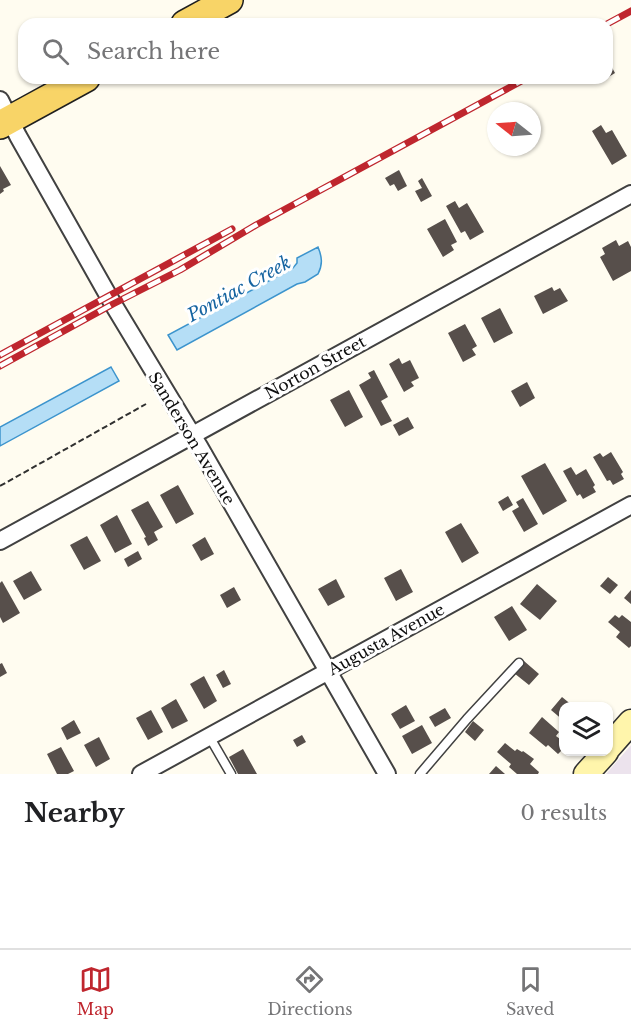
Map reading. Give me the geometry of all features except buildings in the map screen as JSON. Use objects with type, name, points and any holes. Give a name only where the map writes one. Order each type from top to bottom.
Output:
[{"type":"main road","points":[[196,18],[229,0]]},
{"type":"main road","points":[[3,115],[73,84]]},
{"type":"main road","points":[[613,743],[631,722]]},
{"type":"main road","points":[[586,774],[602,756]]},
{"type":"street","name":"Sanderson Avenue","points":[[3,115],[387,774]]},
{"type":"street","name":"Norton Street","points":[[0,541],[631,194]]},
{"type":"street","name":"Augusta Avenue","points":[[141,774],[631,505]]},
{"type":"lane","points":[[420,774],[519,663]]},
{"type":"lane","points":[[209,736],[231,774]]},
{"type":"path","points":[[0,486],[146,404]]},
{"type":"shaded area","points":[[631,745],[631,774],[606,774]]},
{"type":"water","points":[[318,247],[321,267],[318,274],[177,350],[168,335],[293,268],[297,263],[297,258]]},
{"type":"water","points":[[111,367],[119,381],[0,446],[0,427]]},
{"type":"railway","points":[[613,21],[631,11]]},
{"type":"railway","points":[[0,366],[180,270],[256,225],[516,84]]},
{"type":"railway","points":[[0,355],[232,229]]},
{"type":"water label","name":"Pontiac Creek","points":[[239,289]]}]
